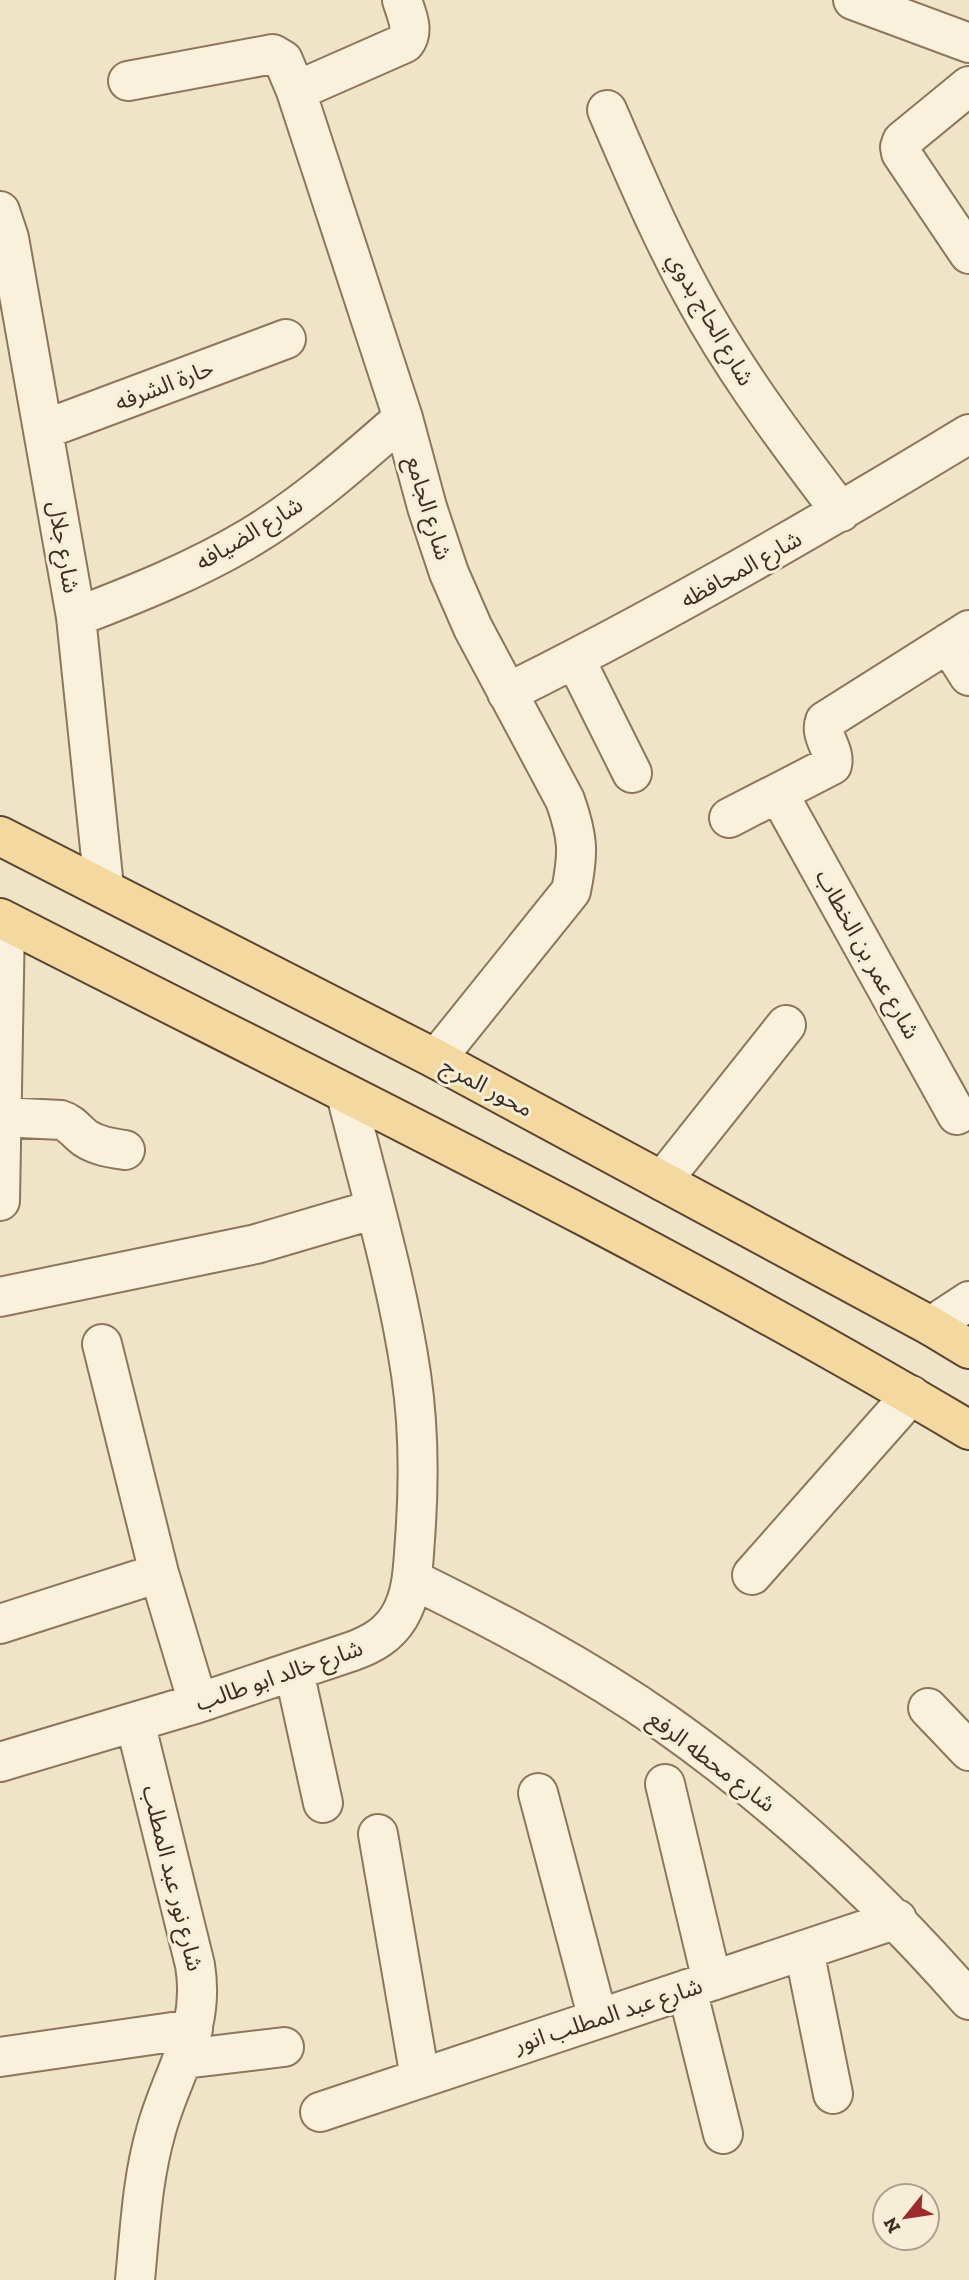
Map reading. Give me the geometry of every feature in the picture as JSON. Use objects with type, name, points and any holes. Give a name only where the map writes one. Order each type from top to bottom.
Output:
[{"type":"main road","name":"محور المرج","points":[[0,836],[436,1059],[969,1349]]},
{"type":"main road","points":[[3,920],[537,1190],[911,1395],[969,1430]]},
{"type":"street","points":[[296,91],[405,43],[410,30],[402,0]]},
{"type":"street","points":[[853,0],[969,43]]},
{"type":"street","name":"شارع الجامع","points":[[128,81],[273,54],[283,60],[296,91],[403,418],[427,507],[449,573],[472,628],[565,800],[576,829],[578,860],[571,891],[436,1059]]},
{"type":"street","points":[[969,86],[902,141],[900,147],[901,153],[969,254]]},
{"type":"street","name":"شارع الحاج بدوي","points":[[607,110],[653,217],[708,321],[770,419],[841,512]]},
{"type":"street","name":"شارع جلال","points":[[0,211],[9,239],[76,617],[104,887]]},
{"type":"street","name":"حارة الشرفه","points":[[43,430],[286,339]]},
{"type":"street","name":"شارع الضيافه","points":[[76,617],[167,582],[252,537],[331,482],[403,418]]},
{"type":"street","name":"شارع المحافظه","points":[[507,693],[709,588],[841,512],[969,433]]},
{"type":"street","points":[[729,818],[832,765],[833,757],[823,729],[827,720],[959,636],[969,676]]},
{"type":"street","points":[[575,659],[632,773]]},
{"type":"street","name":"شارع عمر بن الخطاب","points":[[778,793],[957,1115]]},
{"type":"street","points":[[0,1202],[3,920]]},
{"type":"street","points":[[662,1181],[786,1025]]},
{"type":"street","name":"شارع خالد ابو طالب","points":[[0,1762],[198,1703],[372,1644],[388,1632],[400,1616],[412,1579],[417,1498],[411,1377],[400,1311],[346,1094]]},
{"type":"street","points":[[2,1117],[66,1122],[97,1144],[125,1150]]},
{"type":"street","points":[[0,1297],[256,1244],[374,1209]]},
{"type":"street","points":[[931,1326],[969,1301]]},
{"type":"street","points":[[102,1344],[159,1573],[198,1703]]},
{"type":"street","points":[[752,1576],[911,1395]]},
{"type":"street","points":[[0,1624],[159,1573]]},
{"type":"street","name":"شارع محطه الرفع","points":[[412,1579],[490,1617],[567,1661],[664,1722],[745,1784],[813,1841],[897,1919],[969,2000]]},
{"type":"street","points":[[294,1671],[323,1803]]},
{"type":"street","points":[[928,1708],[969,1751]]},
{"type":"street","name":"شارع نور عبد المطلب","points":[[135,1721],[199,1987],[188,2044],[156,2128],[148,2164],[141,2200],[135,2280]]},
{"type":"street","points":[[665,1784],[723,2134]]},
{"type":"street","points":[[538,1793],[598,2019]]},
{"type":"street","points":[[378,1835],[420,2078]]},
{"type":"street","name":"شارع عبد المطلب انور","points":[[320,2112],[897,1919]]},
{"type":"street","points":[[804,1950],[833,2094]]},
{"type":"street","points":[[0,2057],[188,2044],[284,2047]]}]
